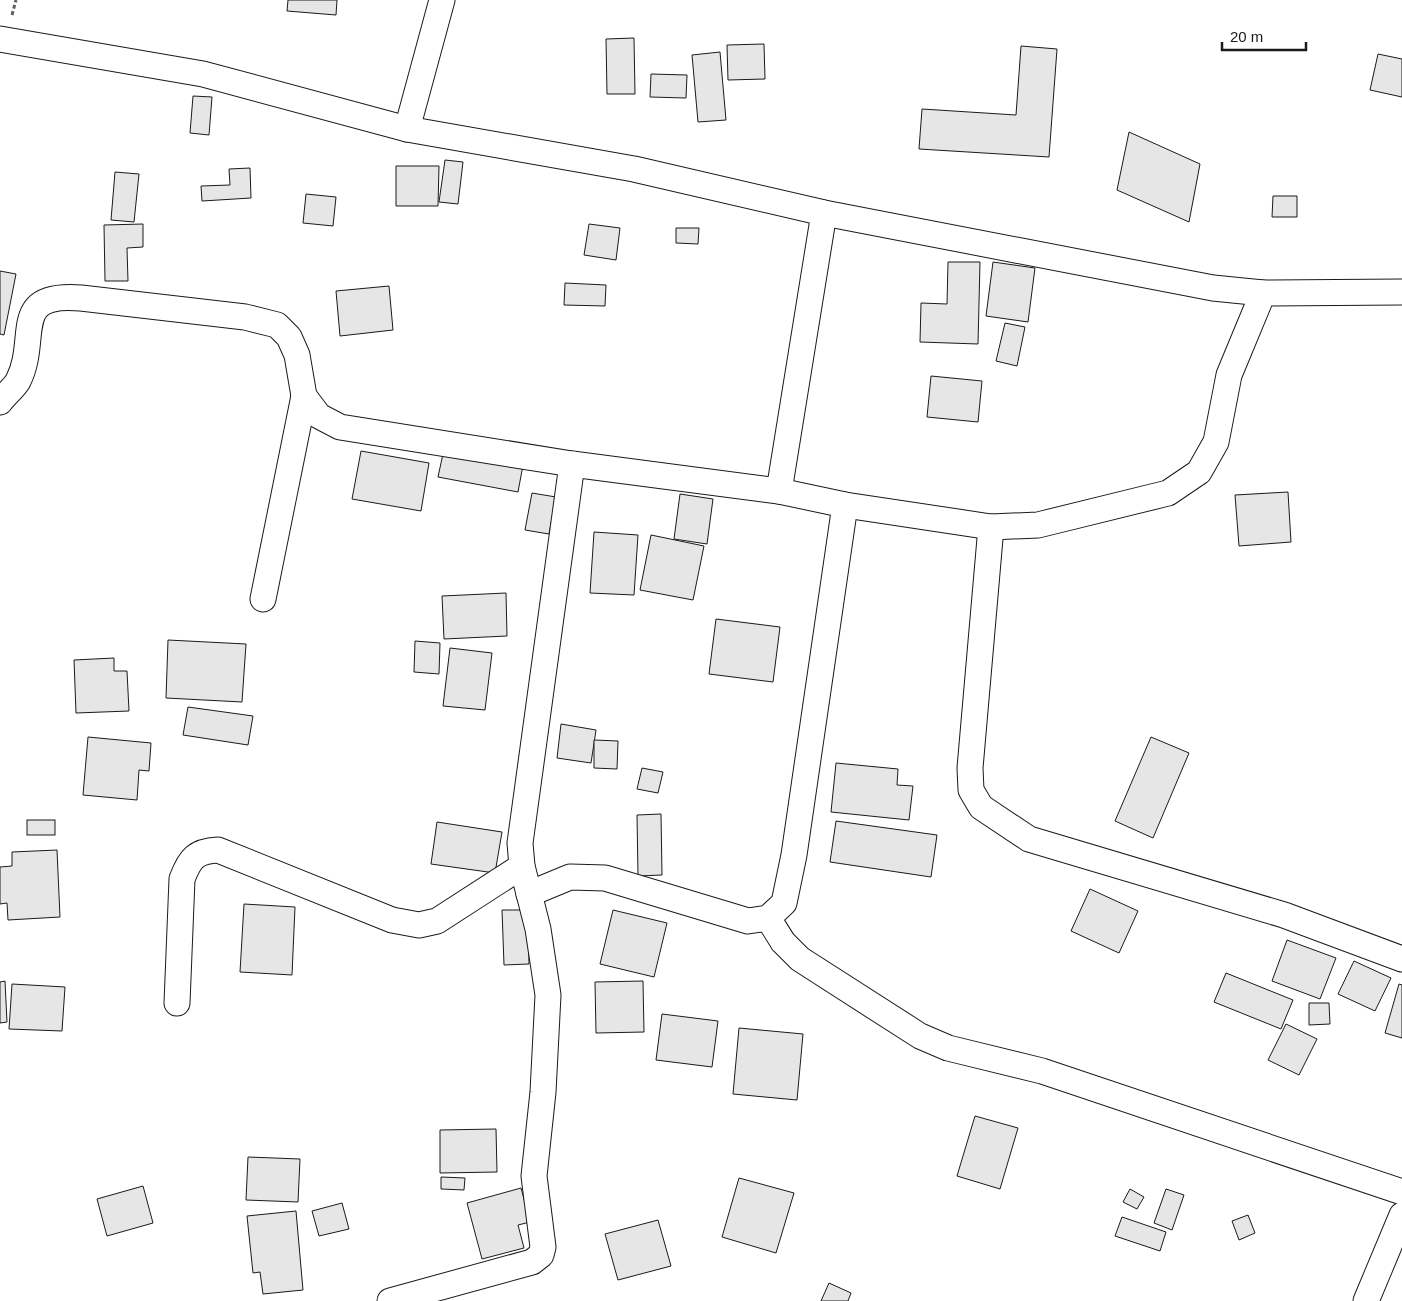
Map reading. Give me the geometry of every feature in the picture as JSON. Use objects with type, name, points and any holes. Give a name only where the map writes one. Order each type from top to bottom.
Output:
[{"type":"street","points":[[407,129],[442,0]]},
{"type":"street","points":[[0,39],[203,74],[407,129],[634,170],[824,213],[1213,288],[1263,293],[1402,292]]},
{"type":"street","points":[[780,491],[824,213]]},
{"type":"street","points":[[304,396],[319,416],[340,427],[572,464],[780,491],[845,505],[991,527],[1038,525],[1168,493],[1199,472],[1216,442],[1229,375],[1263,293]]},
{"type":"street","points":[[0,402],[18,381],[26,353],[33,311],[45,299],[61,296],[245,317],[277,325],[289,337],[297,355],[304,396],[263,599]]},
{"type":"street","points":[[390,1301],[532,1262],[541,1255],[544,1248],[534,1176],[544,1092],[548,995],[538,929],[522,866],[520,843],[572,464]]},
{"type":"street","points":[[529,894],[570,877],[605,878],[748,921],[768,918],[784,902],[794,855],[845,505]]},
{"type":"street","points":[[991,527],[970,768],[971,790],[981,806],[1029,839],[1284,915],[1402,959]]},
{"type":"street","points":[[177,1003],[182,879],[188,863],[203,851],[218,850],[392,920],[419,925],[438,921],[522,866]]},
{"type":"street","points":[[768,918],[783,942],[800,959],[930,1040],[948,1048],[1042,1071],[1164,1110],[1402,1192]]},
{"type":"street","points":[[1366,1301],[1402,1215]]},
{"type":"building","points":[[288,0],[337,0],[336,15],[287,11]]},
{"type":"building","points":[[634,38],[635,94],[607,94],[606,39]]},
{"type":"building","points":[[764,44],[765,79],[728,80],[727,45]]},
{"type":"building","points":[[1021,46],[1057,49],[1049,157],[919,149],[922,109],[1016,115]]},
{"type":"building","points":[[720,52],[726,120],[698,122],[692,55]]},
{"type":"building","points":[[1378,54],[1402,59],[1402,97],[1370,90]]},
{"type":"building","points":[[651,74],[687,75],[686,98],[650,97]]},
{"type":"building","points":[[193,96],[212,97],[209,135],[190,133]]},
{"type":"building","points":[[1129,132],[1200,164],[1189,222],[1117,190]]},
{"type":"building","points":[[445,160],[463,162],[458,204],[439,202]]},
{"type":"building","points":[[396,166],[439,166],[438,206],[396,206]]},
{"type":"building","points":[[250,168],[251,198],[202,201],[201,186],[230,185],[229,169]]},
{"type":"building","points":[[115,172],[139,174],[134,222],[111,220]]},
{"type":"building","points":[[306,194],[336,197],[333,226],[303,223]]},
{"type":"building","points":[[1273,196],[1297,196],[1297,217],[1272,217]]},
{"type":"building","points":[[143,224],[143,247],[127,248],[128,281],[105,281],[104,225]]},
{"type":"building","points":[[589,224],[620,228],[616,260],[584,255]]},
{"type":"building","points":[[676,228],[699,228],[698,244],[676,243]]},
{"type":"building","points":[[948,262],[980,262],[978,344],[920,342],[921,303],[947,304]]},
{"type":"building","points":[[993,262],[1035,268],[1028,322],[986,316]]},
{"type":"building","points":[[0,271],[16,274],[4,335],[0,334]]},
{"type":"building","points":[[565,283],[606,285],[605,306],[564,305]]},
{"type":"building","points":[[389,286],[393,330],[340,336],[336,291]]},
{"type":"building","points":[[1005,323],[1025,327],[1017,366],[996,361]]},
{"type":"building","points":[[931,376],[982,381],[978,422],[927,417]]},
{"type":"building","points":[[444,449],[523,465],[518,492],[438,477]]},
{"type":"building","points":[[361,451],[429,463],[421,511],[352,499]]},
{"type":"building","points":[[1288,492],[1291,542],[1239,546],[1235,495]]},
{"type":"building","points":[[532,493],[556,497],[549,534],[525,530]]},
{"type":"building","points":[[680,494],[713,499],[707,544],[674,539]]},
{"type":"building","points":[[594,532],[638,535],[634,595],[590,593]]},
{"type":"building","points":[[651,535],[704,546],[693,600],[640,590]]},
{"type":"building","points":[[506,593],[507,636],[444,639],[442,596]]},
{"type":"building","points":[[716,619],[780,627],[773,682],[709,674]]},
{"type":"building","points":[[168,640],[246,644],[242,702],[166,698]]},
{"type":"building","points":[[415,641],[440,643],[439,674],[414,672]]},
{"type":"building","points":[[450,648],[492,653],[485,710],[443,706]]},
{"type":"building","points":[[114,658],[114,671],[127,671],[129,711],[76,713],[74,660]]},
{"type":"building","points":[[188,707],[253,716],[248,745],[183,735]]},
{"type":"building","points":[[561,724],[596,730],[591,763],[557,758]]},
{"type":"building","points":[[88,737],[151,743],[149,771],[139,770],[137,800],[83,795]]},
{"type":"building","points":[[1151,737],[1189,753],[1153,838],[1115,821]]},
{"type":"building","points":[[594,740],[618,741],[617,769],[594,768]]},
{"type":"building","points":[[836,763],[898,769],[897,785],[913,786],[909,820],[831,812]]},
{"type":"building","points":[[642,768],[663,772],[658,793],[637,789]]},
{"type":"building","points":[[661,814],[662,875],[638,876],[637,815]]},
{"type":"building","points":[[27,820],[55,820],[55,835],[27,835]]},
{"type":"building","points":[[836,821],[937,835],[931,877],[830,862]]},
{"type":"building","points":[[437,822],[502,832],[495,873],[431,864]]},
{"type":"building","points":[[57,850],[60,917],[8,920],[7,903],[0,904],[0,867],[12,866],[12,852]]},
{"type":"building","points":[[1090,889],[1138,911],[1119,953],[1071,931]]},
{"type":"building","points":[[244,904],[295,907],[292,975],[240,972]]},
{"type":"building","points":[[502,910],[528,910],[529,964],[504,965]]},
{"type":"building","points":[[613,910],[667,923],[654,977],[600,964]]},
{"type":"building","points":[[1287,940],[1336,958],[1320,999],[1272,981]]},
{"type":"building","points":[[1354,961],[1391,978],[1375,1011],[1338,994]]},
{"type":"building","points":[[1226,973],[1293,1000],[1281,1029],[1214,1002]]},
{"type":"building","points":[[5,981],[7,1022],[0,1023],[0,982]]},
{"type":"building","points":[[643,981],[644,1032],[596,1033],[595,982]]},
{"type":"building","points":[[12,984],[65,987],[62,1031],[9,1029]]},
{"type":"building","points":[[1399,984],[1402,985],[1402,1038],[1385,1033]]},
{"type":"building","points":[[1309,1003],[1329,1003],[1330,1024],[1309,1025]]},
{"type":"building","points":[[662,1014],[718,1021],[712,1067],[656,1060]]},
{"type":"building","points":[[1286,1024],[1317,1039],[1299,1075],[1268,1060]]},
{"type":"building","points":[[739,1028],[803,1034],[797,1100],[733,1094]]},
{"type":"building","points":[[975,1116],[1018,1128],[1000,1189],[957,1176]]},
{"type":"building","points":[[496,1129],[497,1172],[440,1173],[440,1130]]},
{"type":"building","points":[[248,1157],[300,1159],[298,1202],[246,1200]]},
{"type":"building","points":[[441,1177],[465,1178],[464,1190],[441,1189]]},
{"type":"building","points":[[739,1178],[794,1193],[776,1253],[722,1237]]},
{"type":"building","points":[[143,1186],[153,1223],[107,1236],[97,1199]]},
{"type":"building","points":[[521,1188],[530,1222],[518,1225],[524,1248],[482,1259],[467,1203]]},
{"type":"building","points":[[1130,1189],[1144,1197],[1137,1209],[1123,1202]]},
{"type":"building","points":[[1166,1189],[1184,1195],[1172,1230],[1154,1223]]},
{"type":"building","points":[[342,1203],[349,1229],[319,1236],[312,1211]]},
{"type":"building","points":[[296,1211],[303,1290],[263,1294],[260,1272],[253,1273],[247,1216]]},
{"type":"building","points":[[1248,1215],[1255,1233],[1239,1240],[1232,1221]]},
{"type":"building","points":[[1122,1217],[1166,1232],[1160,1251],[1115,1236]]},
{"type":"building","points":[[658,1220],[671,1266],[618,1280],[605,1234]]},
{"type":"building","points":[[829,1283],[851,1293],[848,1301],[821,1301]]}]
